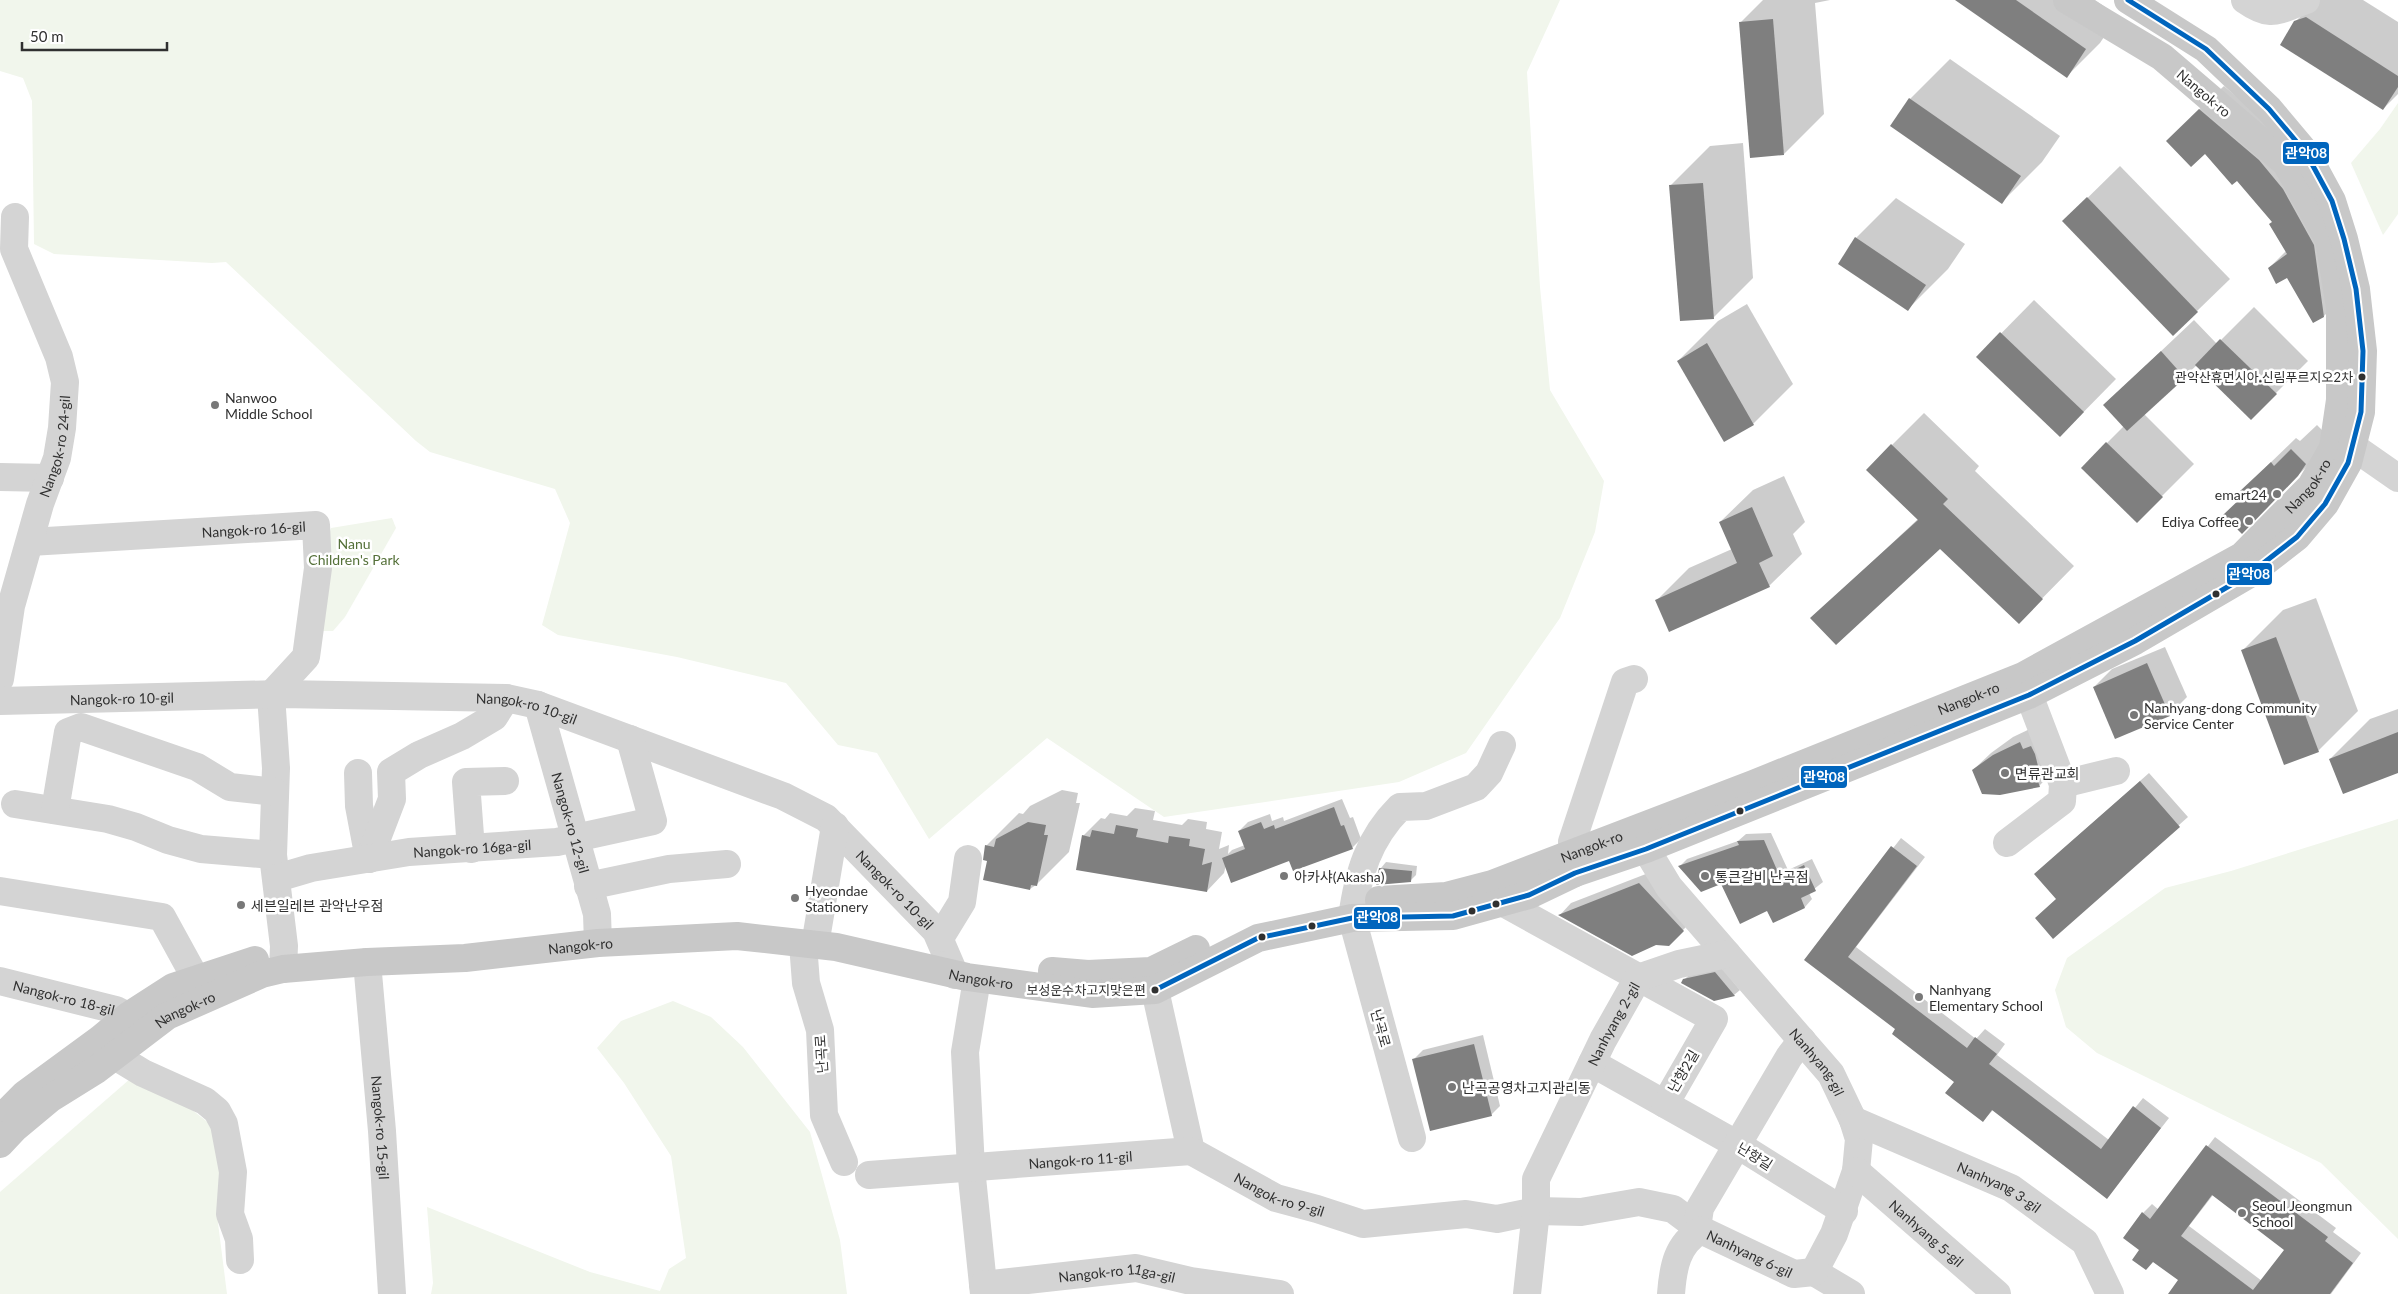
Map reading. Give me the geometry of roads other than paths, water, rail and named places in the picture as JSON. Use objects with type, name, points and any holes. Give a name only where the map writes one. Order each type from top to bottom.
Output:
[{"type":"main road","name":"Nangok-ro","points":[[955,963],[1092,994],[1155,990],[1258,938],[1354,910],[1453,916],[1529,895],[1574,862],[1753,784],[2023,676],[2242,556],[2311,486],[2333,448],[2340,400],[2340,308],[2329,240],[2286,163],[2162,57],[2067,0]]},
{"type":"main road","name":"Nangok-ro","points":[[0,1144],[15,1128],[51,1098],[115,1056],[167,1016],[283,963],[399,950],[598,937],[737,936],[812,940],[836,947],[955,963],[1088,974],[1150,971],[1256,920],[1354,910],[1446,896],[1574,862],[1646,850],[2029,695],[2135,641],[2248,575],[2296,537],[2325,504],[2348,463],[2361,412],[2363,351],[2356,289],[2344,240],[2332,201],[2306,153],[2269,109],[2206,49],[2128,0]]},
{"type":"main road","name":"Nangok-ro","points":[[0,1119],[25,1094],[128,1016],[173,987],[260,959],[283,963],[465,958],[598,937]]},
{"type":"street","points":[[2245,0],[2260,10],[2270,13],[2306,0]]},
{"type":"street","name":"Nangok-ro 24-gil","points":[[0,679],[11,606],[57,458],[62,428],[64,382],[59,356],[14,250],[15,217]]},
{"type":"street","points":[[2352,446],[2398,478]]},
{"type":"street","points":[[0,478],[50,478]]},
{"type":"street","name":"Nangok-ro 16-gil","points":[[30,542],[316,525],[318,568],[306,657],[271,695]]},
{"type":"street","points":[[1574,862],[1572,842],[1625,682],[1634,679]]},
{"type":"street","points":[[271,695],[276,768],[275,866],[283,963]]},
{"type":"street","name":"Nangok-ro 10-gil","points":[[0,701],[271,695],[506,698],[538,705],[783,796],[826,818],[936,931],[955,963]]},
{"type":"street","points":[[2007,843],[2062,801],[2063,784],[2029,695]]},
{"type":"street","points":[[81,727],[86,698]]},
{"type":"street","points":[[369,859],[392,799],[391,772],[419,755],[462,736],[494,717],[506,698]]},
{"type":"street","name":"Nangok-ro 12-gil","points":[[538,705],[574,839],[597,914],[598,937]]},
{"type":"street","points":[[55,810],[68,732],[81,727],[197,767],[230,787],[275,792]]},
{"type":"street","name":"Nangok-ro 16ga-gil","points":[[275,866],[311,868],[409,852],[538,844],[574,839],[652,821],[630,739]]},
{"type":"street","points":[[1354,910],[1365,857],[1374,839],[1391,816],[1400,807],[1426,806],[1476,787],[1489,773],[1502,745]]},
{"type":"street","points":[[2063,784],[2116,771]]},
{"type":"street","points":[[358,773],[359,806],[369,859]]},
{"type":"street","points":[[471,849],[466,782],[506,781]]},
{"type":"street","points":[[15,804],[108,819],[136,827],[168,840],[275,866]]},
{"type":"street","name":"난곡로","points":[[835,826],[812,940],[806,983],[820,1030],[824,1115],[844,1162]]},
{"type":"street","name":"Nanhyang-gil","points":[[1646,850],[1669,887],[1831,1074],[1853,1120],[1859,1139],[1856,1171],[1844,1211],[1814,1272]]},
{"type":"street","points":[[968,859],[955,963],[965,1052],[971,1168],[983,1289]]},
{"type":"street","points":[[588,886],[669,870],[727,864]]},
{"type":"street","name":"Nangok-ro","points":[[0,891],[162,917],[196,979]]},
{"type":"street","points":[[1502,902],[1638,978]]},
{"type":"street","name":"난곡로","points":[[1354,910],[1412,1138]]},
{"type":"street","name":"Nanhyang 2-gil","points":[[1536,1211],[1536,1179],[1592,1063],[1638,978],[1679,964],[1727,954]]},
{"type":"street","name":"Nangok-ro 15-gil","points":[[367,962],[382,1131],[392,1294]]},
{"type":"street","name":"난향2길","points":[[1592,1063],[1665,1104],[1714,1018],[1638,978]]},
{"type":"street","name":"Nangok-ro 18-gil","points":[[0,981],[116,1010],[128,1016]]},
{"type":"street","points":[[1155,990],[1191,1151]]},
{"type":"street","points":[[1699,1229],[1700,1208],[1802,1040]]},
{"type":"street","points":[[115,1056],[144,1073],[205,1101],[217,1111],[224,1124],[234,1172],[230,1214],[239,1239],[240,1260]]},
{"type":"street","name":"난향길","points":[[1665,1104],[1738,1145],[1844,1211]]},
{"type":"street","name":"Nanhyang 3-gil","points":[[1853,1120],[2011,1188],[2085,1242],[2110,1294]]},
{"type":"street","name":"Nangok-ro 11-gil","points":[[868,1176],[1191,1151]]},
{"type":"street","name":"Nangok-ro 9-gil","points":[[1191,1151],[1276,1198],[1363,1224],[1466,1214],[1497,1219],[1536,1211],[1581,1212],[1638,1202],[1673,1209],[1699,1229]]},
{"type":"street","name":"Nanhyang 5-gil","points":[[1856,1171],[1997,1294]]},
{"type":"street","points":[[1527,1294],[1536,1211]]},
{"type":"street","name":"Nanhyang 6-gil","points":[[1672,1294],[1672,1279],[1680,1252],[1688,1238],[1699,1229],[1794,1274],[1814,1272]]},
{"type":"street","name":"Nangok-ro 11ga-gil","points":[[983,1289],[1136,1268],[1191,1281],[1280,1294]]},
{"type":"street","points":[[1814,1272],[1851,1294]]},
{"type":"place","name":"관악산휴먼시아.신림푸르지오2차","points":[[2362,377]]},
{"type":"place","name":"Nanwoo Middle School","points":[[215,405]]},
{"type":"place","name":"emart24","points":[[2277,494]]},
{"type":"place","name":"Ediya Coffee","points":[[2249,521]]},
{"type":"place","name":"Nanhyang-dong Community Service Center","points":[[2134,715]]},
{"type":"place","name":"면류관교회","points":[[2005,773]]},
{"type":"place","name":"아카샤(Akasha)","points":[[1284,876]]},
{"type":"place","name":"통큰갈비 난곡점","points":[[1705,876]]},
{"type":"place","name":"Hyeondae Stationery","points":[[795,898]]},
{"type":"place","name":"세븐일레븐 관악난우점","points":[[241,905]]},
{"type":"place","name":"보성운수차고지맞은편","points":[[1155,990]]},
{"type":"place","name":"Nanhyang Elementary School","points":[[1919,997]]},
{"type":"place","name":"난곡공영차고지관리동","points":[[1452,1087]]},
{"type":"place","name":"Seoul Jeongmun School","points":[[2242,1213]]},
{"type":"park label","name":"Nanu Children's Park","points":[[354,552]]}]
